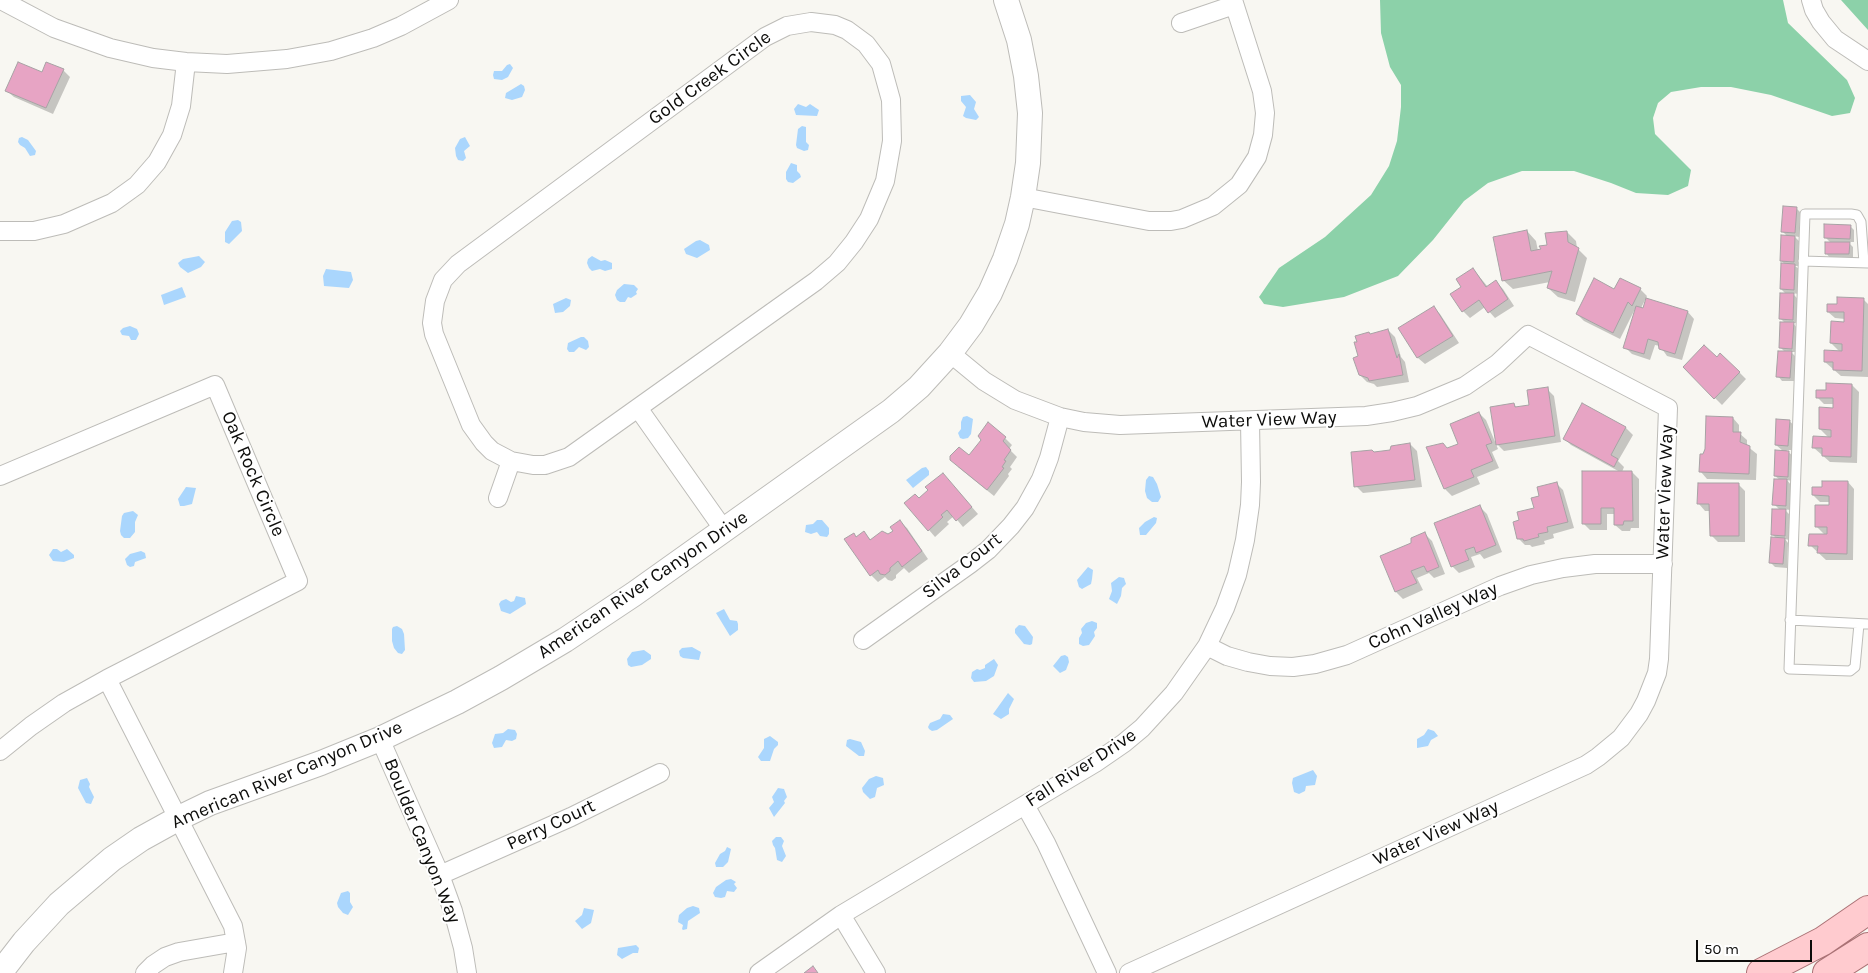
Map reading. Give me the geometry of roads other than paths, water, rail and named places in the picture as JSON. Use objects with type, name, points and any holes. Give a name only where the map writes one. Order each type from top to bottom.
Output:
[{"type":"main road","name":"American River Canyon Drive","points":[[0,973],[24,942],[59,904],[85,880],[141,839],[210,803],[321,763],[380,738],[501,678],[565,640],[634,594],[891,411],[919,387],[950,353],[971,325],[990,293],[1005,259],[1017,224],[1028,163],[1030,113],[1026,76],[1006,0]]},
{"type":"main road","points":[[1762,973],[1823,940],[1868,910]]},
{"type":"main road","points":[[1827,973],[1868,947]]},
{"type":"street","points":[[1,0],[54,28],[110,48],[144,56],[186,62],[228,64],[287,60],[331,51],[373,38],[401,26],[449,0]]},
{"type":"street","points":[[1812,0],[1814,10],[1821,22],[1835,38],[1868,61]]},
{"type":"street","points":[[1023,197],[1149,221],[1182,219],[1204,212],[1223,200],[1246,176],[1257,157],[1265,124],[1262,91],[1233,3],[1180,23]]},
{"type":"street","name":"Gold Creek Circle","points":[[811,22],[835,25],[847,30],[866,44],[881,64],[886,75],[891,100],[891,154],[885,181],[869,219],[854,242],[837,262],[816,281],[638,408],[568,456],[545,464],[522,464],[511,461],[492,450],[471,425],[438,346],[432,323],[434,301],[443,280],[474,252],[770,34],[787,26],[811,22]]},
{"type":"street","points":[[0,231],[34,231],[64,224],[112,203],[137,185],[157,162],[172,135],[181,106],[186,62]]},
{"type":"street","name":"Water View Way","points":[[950,353],[984,381],[1015,400],[1060,417],[1084,422],[1120,425],[1366,416],[1392,412],[1417,406],[1465,386],[1497,364],[1528,335],[1668,408],[1660,645],[1652,688],[1640,714],[1621,738],[1586,765],[1128,973]]},
{"type":"street","name":"Oak Rock Circle","points":[[0,476],[215,385],[298,581],[64,703],[0,750]]},
{"type":"street","points":[[638,408],[724,530]]},
{"type":"street","name":"Silva Court","points":[[863,640],[970,564],[988,550],[1011,526],[1025,508],[1041,478],[1049,458],[1060,417]]},
{"type":"street","name":"Fall River Drive","points":[[759,973],[841,915],[1095,763],[1142,728],[1174,694],[1207,646],[1225,608],[1237,575],[1246,540],[1251,482],[1250,420]]},
{"type":"street","points":[[498,498],[511,461]]},
{"type":"street","name":"Cohn Valley Way","points":[[1207,646],[1227,656],[1263,665],[1293,667],[1315,664],[1347,655],[1500,586],[1531,575],[1595,564],[1663,564]]},
{"type":"street","points":[[107,679],[228,914],[233,926],[236,942],[236,965],[233,973]]},
{"type":"street","name":"Boulder Canyon Way","points":[[380,738],[440,875],[453,911],[463,948],[467,973]]},
{"type":"street","name":"Perry Court","points":[[440,875],[571,817],[660,773]]},
{"type":"street","points":[[1025,805],[1046,843],[1107,973]]},
{"type":"street","points":[[841,915],[876,973]]},
{"type":"street","points":[[145,973],[165,957],[179,952],[236,942]]},
{"type":"lane","points":[[1790,620],[1863,624],[1855,667],[1850,671],[1789,669],[1790,620],[1803,261],[1805,214],[1857,215],[1861,222],[1866,263],[1803,261]]},
{"type":"water","points":[[510,64],[513,68],[508,77],[502,80],[494,79],[494,71],[502,71]]},
{"type":"water","points":[[521,84],[525,90],[522,97],[512,100],[505,98],[506,93]]},
{"type":"water","points":[[970,95],[976,102],[974,109],[979,117],[976,120],[963,116],[966,107],[961,101],[961,96]]},
{"type":"water","points":[[798,104],[806,107],[810,104],[819,110],[817,116],[796,115],[794,109]]},
{"type":"water","points":[[802,126],[806,127],[806,142],[809,145],[808,150],[804,151],[797,148],[796,145],[798,129]]},
{"type":"water","points":[[22,137],[28,140],[36,151],[35,155],[30,156],[25,148],[20,145],[18,142],[19,138]]},
{"type":"water","points":[[465,137],[470,146],[464,151],[466,158],[463,161],[458,160],[455,148],[460,139]]},
{"type":"water","points":[[791,163],[797,165],[797,171],[801,177],[793,183],[788,182],[786,179],[786,172]]},
{"type":"water","points":[[238,220],[241,222],[242,231],[229,244],[225,242],[225,232],[232,221]]},
{"type":"water","points":[[700,240],[709,245],[710,250],[697,258],[686,254],[684,249]]},
{"type":"water","points":[[199,256],[205,262],[201,267],[188,273],[178,263],[183,259]]},
{"type":"water","points":[[592,256],[601,261],[605,260],[612,263],[612,269],[592,271],[587,263],[588,259]]},
{"type":"water","points":[[326,269],[351,272],[353,280],[349,288],[324,286],[323,276]]},
{"type":"water","points":[[624,284],[634,285],[638,289],[637,294],[631,298],[628,297],[625,302],[620,302],[615,295],[617,290]]},
{"type":"water","points":[[182,287],[186,297],[164,305],[161,295]]},
{"type":"water","points":[[566,298],[571,300],[570,306],[563,312],[555,313],[553,304]]},
{"type":"water","points":[[130,326],[137,329],[139,334],[136,340],[131,340],[129,336],[122,335],[120,331]]},
{"type":"water","points":[[581,337],[588,341],[589,347],[586,350],[579,347],[574,352],[569,352],[567,349],[568,343]]},
{"type":"water","points":[[967,416],[973,419],[971,434],[968,438],[963,439],[960,438],[958,433],[961,429],[963,417]]},
{"type":"water","points":[[926,467],[929,475],[913,488],[906,480]]},
{"type":"water","points":[[1149,476],[1153,477],[1157,484],[1161,497],[1158,502],[1152,502],[1147,498],[1145,491],[1146,480]]},
{"type":"water","points":[[186,487],[196,488],[192,504],[180,506],[178,499]]},
{"type":"water","points":[[133,511],[138,515],[135,522],[135,532],[130,538],[124,538],[120,531],[122,516],[124,513]]},
{"type":"water","points":[[1154,517],[1157,518],[1156,523],[1146,535],[1140,535],[1139,528]]},
{"type":"water","points":[[817,520],[822,520],[829,528],[827,537],[820,536],[817,532],[811,534],[805,532],[806,525],[813,524]]},
{"type":"water","points":[[53,549],[61,552],[67,549],[74,555],[74,558],[64,562],[53,561],[49,555]]},
{"type":"water","points":[[141,551],[145,553],[146,558],[135,562],[134,566],[130,567],[127,565],[125,559],[130,554]]},
{"type":"water","points":[[1088,567],[1093,570],[1091,584],[1082,589],[1079,587],[1077,580]]},
{"type":"water","points":[[1119,577],[1124,578],[1126,584],[1122,588],[1117,604],[1109,599],[1112,591],[1111,583]]},
{"type":"water","points":[[516,596],[525,598],[526,604],[510,614],[501,611],[499,604],[501,601],[506,599],[511,602],[514,601]]},
{"type":"water","points":[[724,609],[730,620],[737,621],[738,624],[738,630],[730,636],[716,613]]},
{"type":"water","points":[[1092,621],[1097,623],[1097,628],[1094,632],[1095,636],[1089,645],[1083,646],[1079,644],[1079,638],[1082,633],[1081,629],[1086,623]]},
{"type":"water","points":[[1019,625],[1025,626],[1033,637],[1032,644],[1024,644],[1015,633],[1015,629]]},
{"type":"water","points":[[397,626],[402,629],[404,634],[405,650],[402,654],[398,653],[394,648],[392,641],[392,629]]},
{"type":"water","points":[[692,647],[701,652],[699,660],[680,656],[679,651],[682,648]]},
{"type":"water","points":[[644,650],[651,655],[651,659],[642,665],[631,667],[628,665],[627,659],[632,652]]},
{"type":"water","points":[[1065,655],[1068,657],[1069,662],[1066,670],[1060,673],[1053,666],[1061,656]]},
{"type":"water","points":[[994,659],[998,665],[994,676],[986,681],[974,682],[971,678],[972,672],[985,668],[985,665]]},
{"type":"water","points":[[1008,693],[1014,699],[1009,709],[1009,714],[1001,719],[993,714]]},
{"type":"water","points":[[943,714],[950,715],[953,719],[937,730],[932,731],[929,729],[930,723],[940,719]]},
{"type":"water","points":[[508,729],[515,730],[517,734],[516,739],[512,741],[506,740],[502,747],[494,748],[492,743],[495,734],[503,733]]},
{"type":"water","points":[[1428,729],[1434,731],[1438,736],[1431,740],[1428,746],[1417,748],[1417,739],[1424,735]]},
{"type":"water","points":[[770,736],[778,742],[778,745],[774,749],[770,761],[761,761],[758,757],[764,748],[764,739]]},
{"type":"water","points":[[847,740],[861,742],[865,751],[864,756],[859,756],[846,746]]},
{"type":"water","points":[[1313,770],[1317,776],[1315,785],[1306,786],[1305,791],[1299,794],[1294,792],[1293,778]]},
{"type":"water","points":[[876,776],[883,778],[884,785],[877,788],[875,797],[870,799],[863,792],[862,788],[869,779]]},
{"type":"water","points":[[87,778],[94,797],[91,804],[86,803],[78,788],[80,780]]},
{"type":"water","points":[[778,788],[784,789],[787,797],[784,801],[785,803],[774,817],[769,808],[774,802],[772,797]]},
{"type":"water","points":[[776,837],[781,837],[784,841],[782,846],[786,856],[782,862],[777,860],[772,841]]},
{"type":"water","points":[[727,847],[731,849],[728,862],[723,867],[716,867],[715,863]]},
{"type":"water","points":[[731,879],[736,882],[734,884],[737,888],[734,892],[727,891],[725,897],[715,897],[713,893],[716,887]]},
{"type":"water","points":[[348,891],[353,907],[348,915],[343,913],[337,903],[341,893]]},
{"type":"water","points":[[693,906],[699,908],[700,913],[688,921],[687,929],[683,930],[683,925],[678,922],[679,915],[687,908]]},
{"type":"water","points":[[584,908],[594,910],[591,923],[582,929],[575,921],[582,915]]},
{"type":"water","points":[[636,945],[639,948],[638,953],[633,953],[622,959],[617,955],[618,948]]}]
